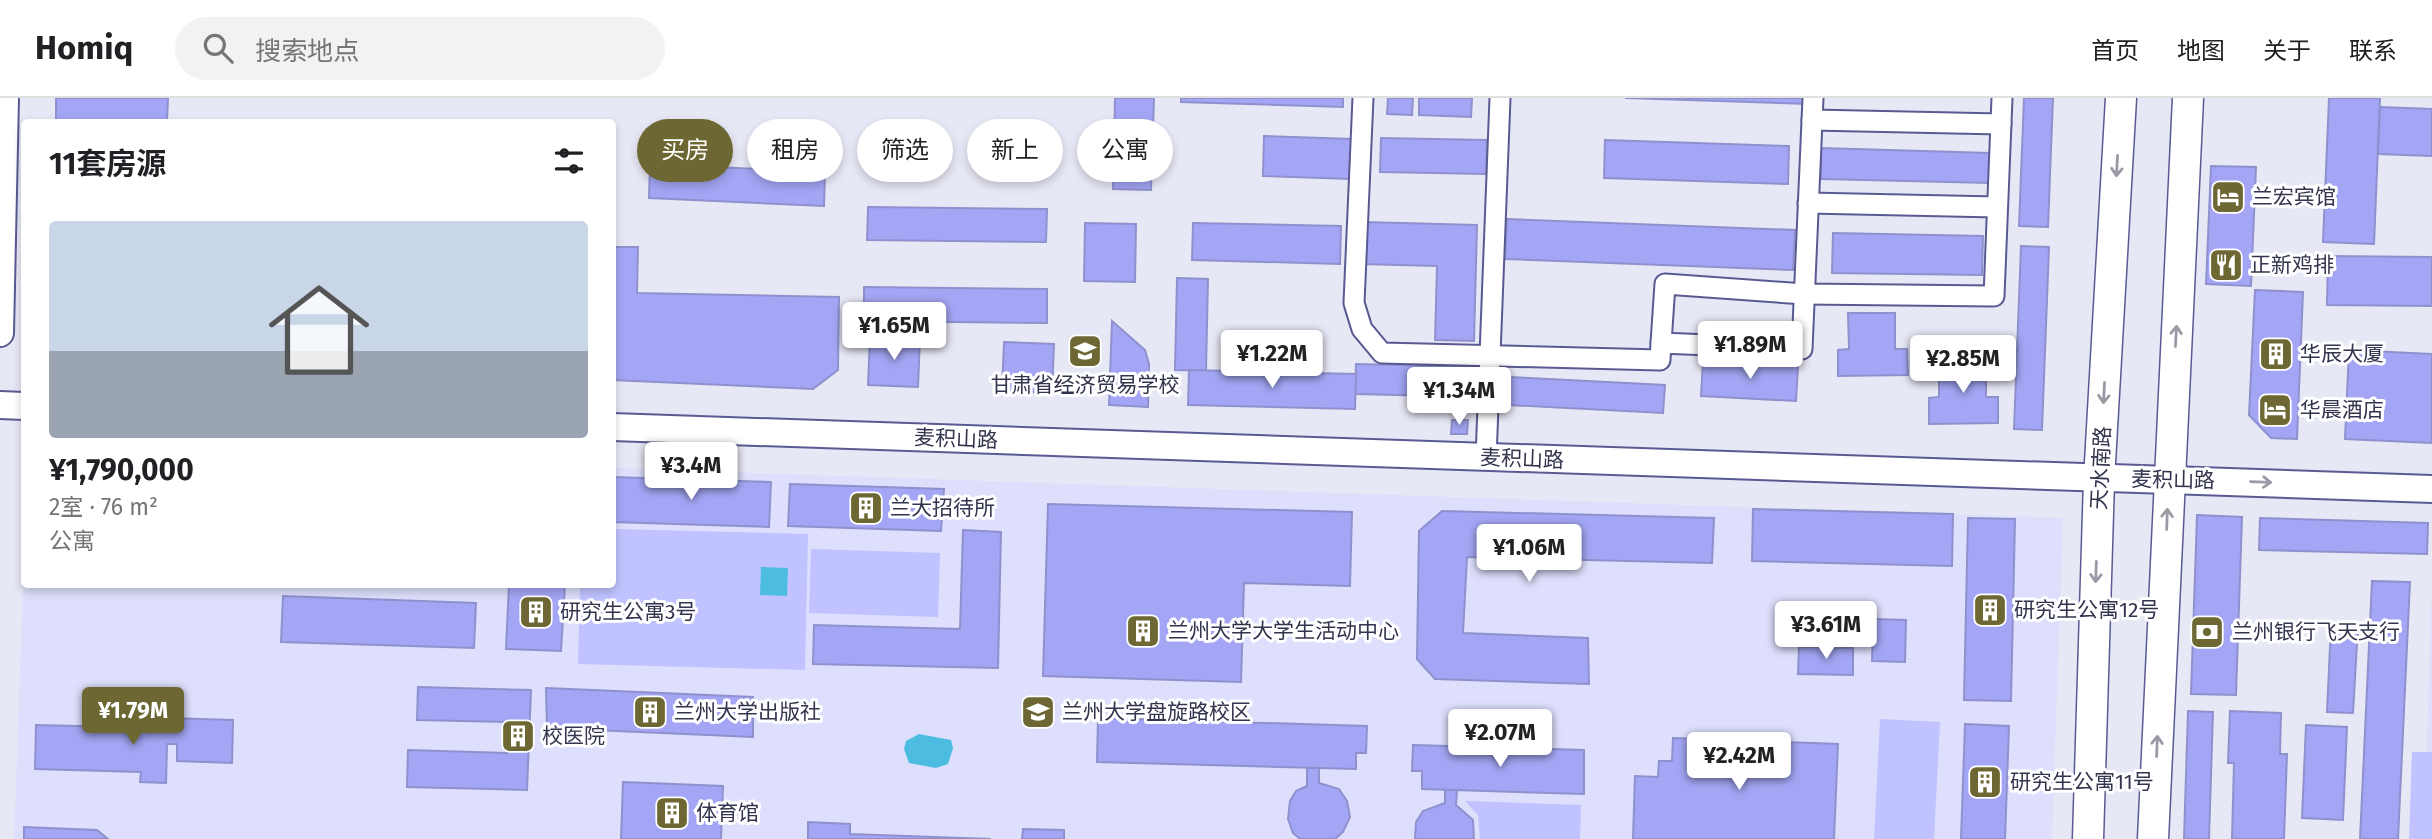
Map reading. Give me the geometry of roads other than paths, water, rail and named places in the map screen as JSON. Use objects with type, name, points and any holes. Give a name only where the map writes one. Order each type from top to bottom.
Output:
[{"type":"main road","name":"天水南路","points":[[2088,839],[2099,480],[2121,98]]},
{"type":"main road","points":[[2153,839],[2188,98]]},
{"type":"street","points":[[0,333],[5,98]]},
{"type":"street","points":[[1363,98],[1354,303],[1362,329],[1382,353],[1660,360],[1665,284],[1804,294],[1994,296],[2002,98]]},
{"type":"street","points":[[1486,458],[1500,98]]},
{"type":"street","points":[[1661,342],[1802,349],[1812,98]]},
{"type":"street","points":[[1812,120],[2001,124]]},
{"type":"street","points":[[1808,203],[1997,207]]},
{"type":"street","points":[[0,405],[21,406]]},
{"type":"street","name":"麦积山路","points":[[616,427],[2099,480],[2169,478],[2432,489]]},
{"type":"place","name":"兰宏宾馆","points":[[2228,197]]},
{"type":"place","name":"正新鸡排","points":[[2226,265]]},
{"type":"place","name":"甘肃省经济贸易学校","points":[[1085,351]]},
{"type":"place","name":"华辰大厦","points":[[2276,354]]},
{"type":"place","name":"华晨酒店","points":[[2275,410]]},
{"type":"place","name":"兰大招待所","points":[[866,508]]},
{"type":"place","name":"研究生公寓12号","points":[[1990,610]]},
{"type":"place","name":"研究生公寓3号","points":[[536,612]]},
{"type":"place","name":"兰州大学大学生活动中心","points":[[1143,631]]},
{"type":"place","name":"兰州银行飞天支行","points":[[2207,632]]},
{"type":"place","name":"兰州大学出版社","points":[[650,712]]},
{"type":"place","name":"兰州大学盘旋路校区","points":[[1038,712]]},
{"type":"place","name":"校医院","points":[[518,736]]},
{"type":"place","name":"研究生公寓11号","points":[[1985,782]]},
{"type":"place","name":"体育馆","points":[[672,813]]}]
